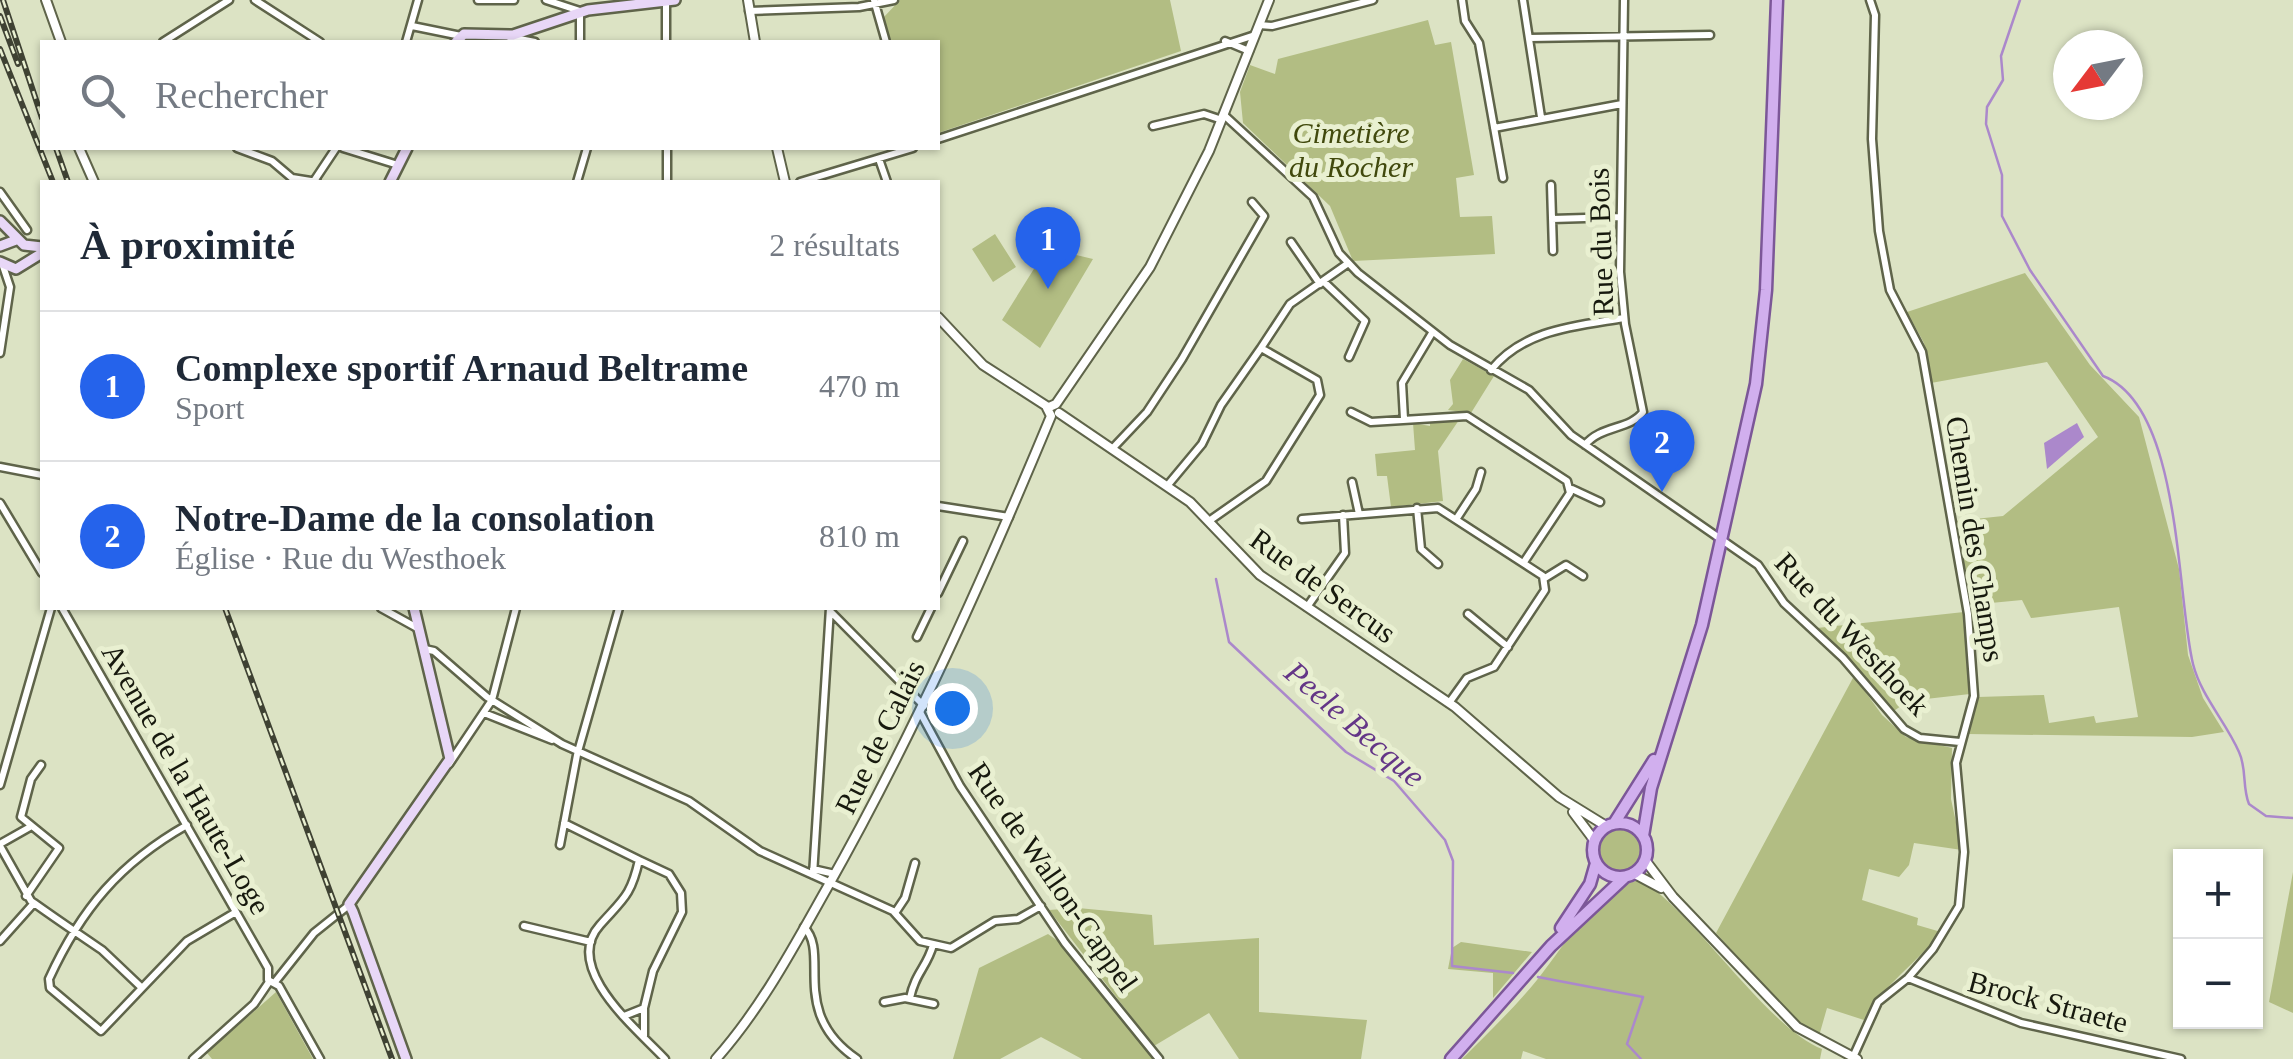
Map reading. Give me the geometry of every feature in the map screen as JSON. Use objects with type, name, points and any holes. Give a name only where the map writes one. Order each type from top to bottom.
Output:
[{"type":"main road","points":[[458,39],[532,30],[622,2],[674,0]]},
{"type":"main road","points":[[1451,1059],[1550,946],[1645,860],[1643,836],[1651,788],[1697,644],[1749,426],[1763,336],[1777,0]]},
{"type":"main road","points":[[391,180],[406,150]]},
{"type":"main road","points":[[0,225],[1,245],[20,242]]},
{"type":"main road","points":[[0,225],[20,242],[40,249]]},
{"type":"main road","points":[[20,242],[25,263]]},
{"type":"main road","points":[[2,264],[16,269],[40,252]]},
{"type":"main road","points":[[406,1059],[352,908],[448,764],[450,749],[414,610]]},
{"type":"main road","points":[[1550,946],[1588,888],[1596,862],[1594,840],[1644,780],[1672,724]]},
{"type":"main road","points":[[1610,824],[1631,825],[1643,836]]},
{"type":"main road","points":[[1596,862],[1609,875],[1629,875]]},
{"type":"street","points":[[46,0],[60,40]]},
{"type":"street","points":[[166,40],[229,0]]},
{"type":"street","points":[[255,0],[317,40]]},
{"type":"street","points":[[407,40],[418,0]]},
{"type":"street","points":[[478,0],[514,0]]},
{"type":"street","points":[[546,0],[581,13],[580,40]]},
{"type":"street","points":[[748,0],[755,40]]},
{"type":"street","points":[[750,11],[894,0]]},
{"type":"street","name":"Rue de Calais","points":[[716,1059],[757,1010],[923,710],[1010,517],[1053,410],[1083,359],[1144,278],[1223,117],[1269,0]]},
{"type":"street","points":[[940,138],[1257,30],[1373,0]]},
{"type":"street","points":[[1462,0],[1466,21],[1478,41],[1503,178]]},
{"type":"street","points":[[1523,0],[1542,116]]},
{"type":"street","name":"Rue du Bois","points":[[1585,445],[1601,430],[1642,414],[1624,318],[1619,217],[1624,0]]},
{"type":"street","name":"Chemin des Champs","points":[[1856,1057],[1875,1006],[1908,978],[1945,933],[1962,896],[1964,846],[1956,776],[1960,742],[1974,706],[1968,614],[1921,346],[1893,298],[1886,275],[1873,178],[1876,15],[1870,0]]},
{"type":"street","points":[[666,1],[666,40]]},
{"type":"street","points":[[874,2],[885,40]]},
{"type":"street","points":[[412,26],[458,39]]},
{"type":"street","points":[[532,30],[535,40]]},
{"type":"street","points":[[1529,38],[1710,35]]},
{"type":"street","points":[[503,36],[525,40]]},
{"type":"street","points":[[1224,41],[1248,51]]},
{"type":"street","points":[[1494,128],[1622,104]]},
{"type":"street","points":[[1153,126],[1204,114],[1223,117]]},
{"type":"street","name":"Rue du Westhoek","points":[[1223,117],[1313,197],[1348,264],[1432,332],[1529,390],[1585,445],[1761,568],[1784,602],[1844,658],[1900,726],[1916,737],[1960,742]]},
{"type":"street","points":[[82,150],[95,180]]},
{"type":"street","points":[[243,150],[272,161],[292,180]]},
{"type":"street","points":[[317,180],[339,150]]},
{"type":"street","points":[[347,150],[398,165]]},
{"type":"street","points":[[578,180],[586,150]]},
{"type":"street","points":[[667,150],[667,180]]},
{"type":"street","points":[[777,150],[785,180]]},
{"type":"street","points":[[807,180],[907,150]]},
{"type":"street","points":[[879,159],[887,180]]},
{"type":"street","points":[[1552,185],[1554,251]]},
{"type":"street","points":[[0,192],[27,230]]},
{"type":"street","points":[[1112,449],[1152,405],[1238,268],[1264,217],[1252,202]]},
{"type":"street","points":[[1552,218],[1619,217]]},
{"type":"street","points":[[1290,242],[1321,282],[1366,321],[1349,357]]},
{"type":"street","points":[[0,353],[10,281],[2,264]]},
{"type":"street","points":[[1167,486],[1200,448],[1221,405],[1287,306],[1348,264]]},
{"type":"street","points":[[1491,370],[1533,338],[1562,328],[1624,318]]},
{"type":"street","name":"Rue de Sercus","points":[[940,320],[983,365],[1167,486],[1209,521],[1249,566],[1449,703],[1560,798],[1594,840]]},
{"type":"street","points":[[1404,419],[1402,383],[1432,332]]},
{"type":"street","points":[[1209,521],[1269,478],[1321,393],[1315,378],[1261,348]]},
{"type":"street","points":[[1351,412],[1368,422],[1452,415],[1474,419],[1567,481],[1572,490]]},
{"type":"street","points":[[2,466],[40,475]]},
{"type":"street","points":[[1457,518],[1476,489],[1480,472]]},
{"type":"street","points":[[1352,482],[1359,514]]},
{"type":"street","points":[[1572,490],[1582,490],[1600,502]]},
{"type":"street","points":[[1524,562],[1572,490]]},
{"type":"street","points":[[0,503],[40,570]]},
{"type":"street","points":[[940,506],[1010,517]]},
{"type":"street","points":[[1417,508],[1421,549],[1438,564]]},
{"type":"street","points":[[1302,519],[1438,508],[1545,578]]},
{"type":"street","points":[[1307,607],[1344,553],[1343,515]]},
{"type":"street","points":[[940,585],[963,542]]},
{"type":"street","points":[[1545,578],[1566,565],[1583,576]]},
{"type":"street","points":[[1449,703],[1467,678],[1493,669],[1545,590],[1545,578]]},
{"type":"street","points":[[0,785],[50,610]]},
{"type":"street","name":"Avenue de la Haute-Loge","points":[[63,610],[320,1059]]},
{"type":"street","points":[[384,610],[419,629]]},
{"type":"street","points":[[448,764],[492,700],[515,610]]},
{"type":"street","points":[[560,845],[578,752],[619,610]]},
{"type":"street","points":[[814,872],[830,610]]},
{"type":"street","name":"Rue de Wallon-Cappel","points":[[831,610],[923,710],[956,781],[1074,954],[1159,1059]]},
{"type":"street","points":[[916,637],[930,610]]},
{"type":"street","points":[[1468,614],[1508,646]]},
{"type":"street","points":[[424,649],[434,651],[492,700],[562,744]]},
{"type":"street","points":[[484,713],[689,801],[751,846],[802,868],[835,874]]},
{"type":"street","points":[[450,749],[466,741]]},
{"type":"street","points":[[26,896],[59,848],[30,827],[21,809],[31,779],[41,765]]},
{"type":"street","name":"Rue de Sercus","points":[[1560,798],[1610,824]]},
{"type":"street","points":[[564,823],[604,847],[669,874],[682,903],[680,920],[654,966],[644,1008],[644,1036]]},
{"type":"street","points":[[187,825],[138,854],[74,930],[48,984],[96,1029],[104,1029],[187,940],[236,912]]},
{"type":"street","points":[[30,827],[0,845],[26,896],[74,930],[142,988]]},
{"type":"street","points":[[639,860],[628,896],[599,926],[591,942],[598,984],[665,1059]]},
{"type":"street","points":[[1645,860],[1672,897],[1801,1031],[1856,1057]]},
{"type":"street","points":[[896,913],[906,898],[914,863]]},
{"type":"street","points":[[814,872],[896,913],[918,940],[933,945],[954,947],[994,922],[1018,920],[1041,906]]},
{"type":"street","points":[[1629,875],[1672,897]]},
{"type":"street","points":[[0,942],[34,903]]},
{"type":"street","points":[[193,1059],[254,1004],[272,978],[320,927],[352,908]]},
{"type":"street","points":[[524,926],[591,942]]},
{"type":"street","points":[[804,928],[813,943],[816,1005],[835,1040],[857,1059]]},
{"type":"street","points":[[910,998],[915,974],[928,962],[933,945]]},
{"type":"street","name":"Brock Straete","points":[[1908,978],[2022,1024],[2181,1059]]},
{"type":"street","points":[[884,1002],[910,998],[934,1004]]},
{"type":"street","points":[[624,1016],[644,1008]]},
{"type":"green space","points":[[900,0],[1170,0],[1181,51],[940,132],[940,40],[889,40],[883,18]]},
{"type":"green space","name":"Cimetière du Rocher","points":[[1428,20],[1435,45],[1451,42],[1474,175],[1456,178],[1460,217],[1492,216],[1495,254],[1353,261],[1330,206],[1243,123],[1240,92],[1250,65],[1275,74],[1278,59]]},
{"type":"green space","points":[[995,234],[1016,267],[993,282],[972,249]]},
{"type":"green space","points":[[1047,248],[1093,259],[1040,348],[1002,320]]},
{"type":"green space","points":[[2025,273],[2090,365],[2139,417],[2179,569],[2188,655],[2203,698],[2224,732],[2192,737],[1968,734],[1978,697],[2044,695],[2049,723],[2094,716],[2096,723],[2138,717],[2119,607],[2031,618],[2022,600],[1970,605],[1956,521],[2003,516],[2098,437],[2047,362],[1931,383],[1924,343],[1907,312]]},
{"type":"green space","points":[[1463,359],[1494,376],[1471,413],[1448,410],[1453,404],[1450,380]]},
{"type":"green space","points":[[1459,420],[1438,451],[1443,501],[1391,507],[1387,476],[1377,476],[1375,454],[1415,450],[1413,423],[1430,426],[1430,421]]},
{"type":"green space","points":[[1964,612],[1970,694],[1908,701],[1891,713],[1854,665],[1817,628]]},
{"type":"green space","points":[[1854,676],[1882,715],[1906,737],[1952,748],[1951,799],[1962,850],[1914,843],[1909,865],[1899,877],[1869,869],[1862,900],[1918,918],[1917,925],[1941,932],[1880,996],[1864,1020],[1827,1008],[1819,1036],[1795,1021],[1716,933]]},
{"type":"green space","points":[[1620,828],[1636,834],[1642,850],[1636,866],[1620,872],[1604,866],[1598,850],[1604,834]]},
{"type":"green space","points":[[2293,872],[2293,1013],[2269,1002]]},
{"type":"green space","points":[[1642,880],[1687,920],[1779,1019],[1822,1049],[1820,1059],[1546,1059],[1523,1051],[1521,1059],[1462,1059],[1528,990],[1597,905],[1627,884]]},
{"type":"green space","points":[[1078,908],[1152,915],[1154,945],[1259,938],[1259,1012],[1367,1020],[1361,1059],[1239,1059],[1209,1013],[1154,1046],[1049,910]]},
{"type":"green space","points":[[1048,934],[1058,941],[1153,1059],[1082,1059],[1041,1037],[1000,1059],[953,1059],[979,968]]},
{"type":"green space","points":[[1461,942],[1532,952],[1493,998],[1493,973],[1448,969],[1452,948]]},
{"type":"green space","points":[[276,992],[313,1059],[212,1059],[207,1053]]},
{"type":"shaded area","points":[[2077,423],[2084,437],[2047,469],[2044,443]]},
{"type":"waterway","points":[[2020,0],[2001,56],[2003,80],[1987,107],[1986,124],[2002,175],[2002,216],[2030,270],[2103,376],[2129,394],[2148,424],[2162,462],[2171,505],[2187,633],[2197,676],[2239,752],[2249,804],[2266,816],[2293,818]]},
{"type":"waterway","name":"Peele Becque","points":[[1216,579],[1229,642],[1346,752],[1394,781],[1445,840],[1453,861],[1452,966],[1513,973]]},
{"type":"waterway","name":"Peele Becque","points":[[1538,977],[1643,997],[1627,1044],[1641,1059]]},
{"type":"railway","points":[[3,0],[40,112]]},
{"type":"railway","points":[[0,16],[18,64]]},
{"type":"railway","points":[[0,49],[40,149]]},
{"type":"railway","points":[[40,150],[52,180]]},
{"type":"railway","points":[[57,150],[67,180]]},
{"type":"railway","points":[[226,610],[392,1059]]},
{"type":"place","name":"Complexe sportif Arnaud Beltrame","points":[[1048,289]]},
{"type":"place","name":"Notre-Dame de la consolation","points":[[1662,492]]}]
